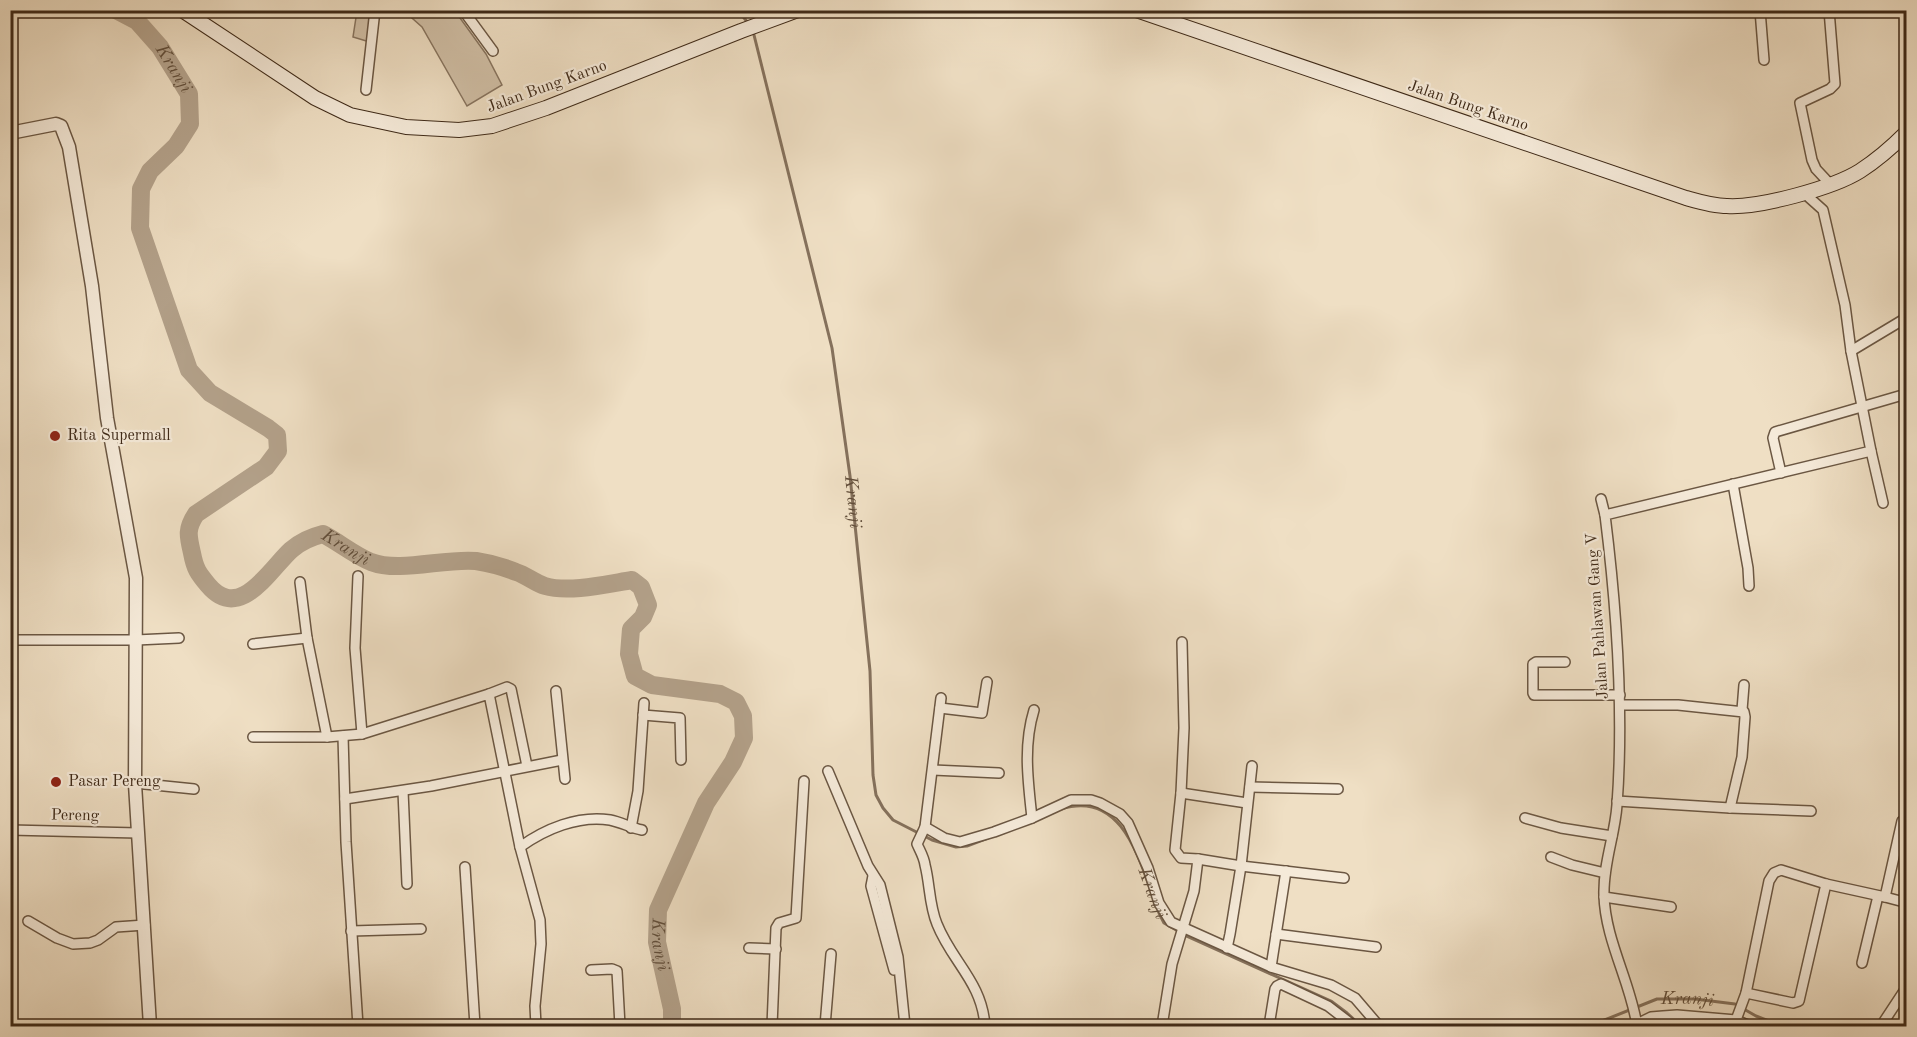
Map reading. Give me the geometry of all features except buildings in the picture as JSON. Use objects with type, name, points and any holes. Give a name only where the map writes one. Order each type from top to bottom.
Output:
[{"type":"main road","name":"Jalan Bung Karno","points":[[182,10],[315,98],[350,115],[406,127],[459,130],[492,126],[546,108],[798,10]]},
{"type":"main road","name":"Jalan Bung Karno","points":[[1136,10],[1711,205],[1747,205],[1799,194],[1830,184],[1858,172],[1889,150],[1906,133]]},
{"type":"street","points":[[366,90],[375,10]]},
{"type":"street","points":[[463,10],[493,51]]},
{"type":"street","points":[[1760,10],[1764,60]]},
{"type":"street","points":[[1829,10],[1835,84],[1830,89],[1800,103],[1812,160],[1816,169],[1830,184]]},
{"type":"street","points":[[10,133],[56,124],[61,126],[69,147],[92,286],[110,440],[136,578],[135,783],[150,1026]]},
{"type":"street","points":[[1799,194],[1823,210],[1845,305],[1851,351],[1883,503]]},
{"type":"street","points":[[1851,351],[1906,318]]},
{"type":"street","points":[[1781,473],[1773,438],[1775,432],[1906,394]]},
{"type":"street","name":"Jalan Pahlawan Gang V","points":[[1637,1025],[1610,934],[1604,897],[1605,873],[1617,801],[1620,700],[1605,515],[1871,451]]},
{"type":"street","points":[[1733,484],[1748,568],[1749,586]]},
{"type":"street","points":[[1601,499],[1605,515]]},
{"type":"street","points":[[358,576],[355,648],[362,734]]},
{"type":"street","points":[[300,582],[307,638],[327,737]]},
{"type":"street","points":[[10,640],[179,638]]},
{"type":"street","points":[[253,644],[307,638]]},
{"type":"street","points":[[1182,642],[1184,728],[1181,793],[1174,850],[1181,858],[1344,878]]},
{"type":"street","points":[[1565,662],[1536,662],[1533,664],[1534,695],[1742,710]]},
{"type":"street","points":[[985,1026],[979,995],[937,926],[925,865],[917,844],[923,831],[933,770],[940,703],[982,713],[987,682]]},
{"type":"street","points":[[1730,808],[1742,757],[1745,717],[1742,710],[1744,685]]},
{"type":"street","points":[[254,737],[327,737],[362,734],[507,687],[511,689],[527,766]]},
{"type":"street","points":[[556,691],[565,779]]},
{"type":"street","points":[[489,694],[520,847],[540,920],[541,944],[535,1006],[536,1026]]},
{"type":"street","points":[[631,828],[638,791],[644,703]]},
{"type":"street","points":[[1032,818],[1026,772],[1029,731],[1034,710]]},
{"type":"street","points":[[643,715],[680,718],[681,760]]},
{"type":"street","points":[[343,736],[351,931],[358,1026]]},
{"type":"street","points":[[345,799],[562,760]]},
{"type":"street","points":[[1227,948],[1241,866],[1251,766]]},
{"type":"street","points":[[933,770],[999,773]]},
{"type":"street","points":[[828,771],[873,876],[880,885],[898,957],[905,1026]]},
{"type":"street","points":[[772,1026],[777,926],[796,918],[804,781]]},
{"type":"street","points":[[135,783],[194,789]]},
{"type":"street","points":[[1250,787],[1338,789]]},
{"type":"street","points":[[403,790],[407,884]]},
{"type":"street","points":[[1181,793],[1247,803]]},
{"type":"street","points":[[923,831],[960,842],[1032,818],[1071,800],[1091,800],[1100,803],[1120,813],[1128,823],[1135,835],[1165,914],[1182,930],[1271,968],[1330,984],[1355,998],[1379,1026]]},
{"type":"street","points":[[1617,801],[1811,811]]},
{"type":"street","points":[[1525,818],[1561,828],[1612,836]]},
{"type":"street","points":[[520,847],[554,828],[586,820],[609,820],[642,830]]},
{"type":"street","points":[[1862,963],[1902,821],[1906,822]]},
{"type":"street","name":"Pereng","points":[[10,830],[138,833]]},
{"type":"street","points":[[1551,857],[1605,873]]},
{"type":"street","points":[[1162,1026],[1172,964],[1194,891],[1198,859]]},
{"type":"street","points":[[465,867],[475,1026]]},
{"type":"street","points":[[1736,1020],[1745,997],[1769,881],[1774,873],[1781,870],[1826,884],[1904,902]]},
{"type":"street","points":[[1271,968],[1286,871]]},
{"type":"street","points":[[873,876],[871,886],[892,958],[898,998],[899,1026]]},
{"type":"street","points":[[1745,997],[1793,1004],[1799,1001],[1826,884]]},
{"type":"street","points":[[1604,897],[1671,906]]},
{"type":"street","points":[[28,921],[57,938],[73,944],[98,940],[116,927],[145,925]]},
{"type":"street","points":[[351,931],[421,929]]},
{"type":"street","points":[[1276,934],[1376,947]]},
{"type":"street","points":[[750,948],[776,949]]},
{"type":"street","points":[[825,1026],[831,954]]},
{"type":"street","points":[[591,970],[612,969],[617,971],[620,1026]]},
{"type":"street","points":[[1269,1026],[1275,989],[1281,984],[1328,1006],[1354,1026]]},
{"type":"street","points":[[1881,1026],[1906,988]]},
{"type":"street","points":[[1637,1025],[1651,1017],[1677,1015],[1736,1020],[1750,1026]]},
{"type":"shaded area","points":[[357,11],[378,11],[373,43],[353,37]]},
{"type":"shaded area","points":[[404,11],[455,11],[486,54],[502,85],[467,106],[422,27]]},
{"type":"waterway","name":"Kranji","points":[[116,10],[137,21],[160,47],[189,94],[190,124],[176,146],[150,171],[141,189],[140,228],[189,370],[210,393],[277,435],[278,451],[266,467],[196,514],[189,528],[194,563],[208,585],[220,595],[232,598],[243,596],[254,589],[295,547],[323,534],[365,559],[383,565],[409,566],[450,561],[476,561],[511,570],[545,586],[565,589],[632,580],[641,587],[648,605],[643,617],[631,629],[629,654],[635,676],[652,685],[720,694],[736,702],[743,716],[744,738],[733,762],[706,803],[658,910],[657,942],[672,1009],[672,1026]]},
{"type":"waterway","name":"Kranji","points":[[738,10],[748,23]]},
{"type":"waterway","name":"Kranji","points":[[753,31],[832,348],[850,476],[870,671],[873,775],[876,795],[893,820],[932,840],[956,847],[967,846],[988,838]]},
{"type":"waterway","name":"Kranji","points":[[1061,809],[1083,806],[1101,810],[1116,821],[1128,836],[1137,855],[1164,923],[1178,931]]},
{"type":"waterway","name":"Kranji","points":[[1184,935],[1331,1001],[1361,1026]]},
{"type":"waterway","name":"Kranji","points":[[1594,1026],[1657,999],[1695,999],[1735,1004],[1756,1016],[1782,1026]]},
{"type":"place","name":"Rita Supermall","points":[[55,436]]},
{"type":"place","name":"Pasar Pereng","points":[[56,782]]}]
